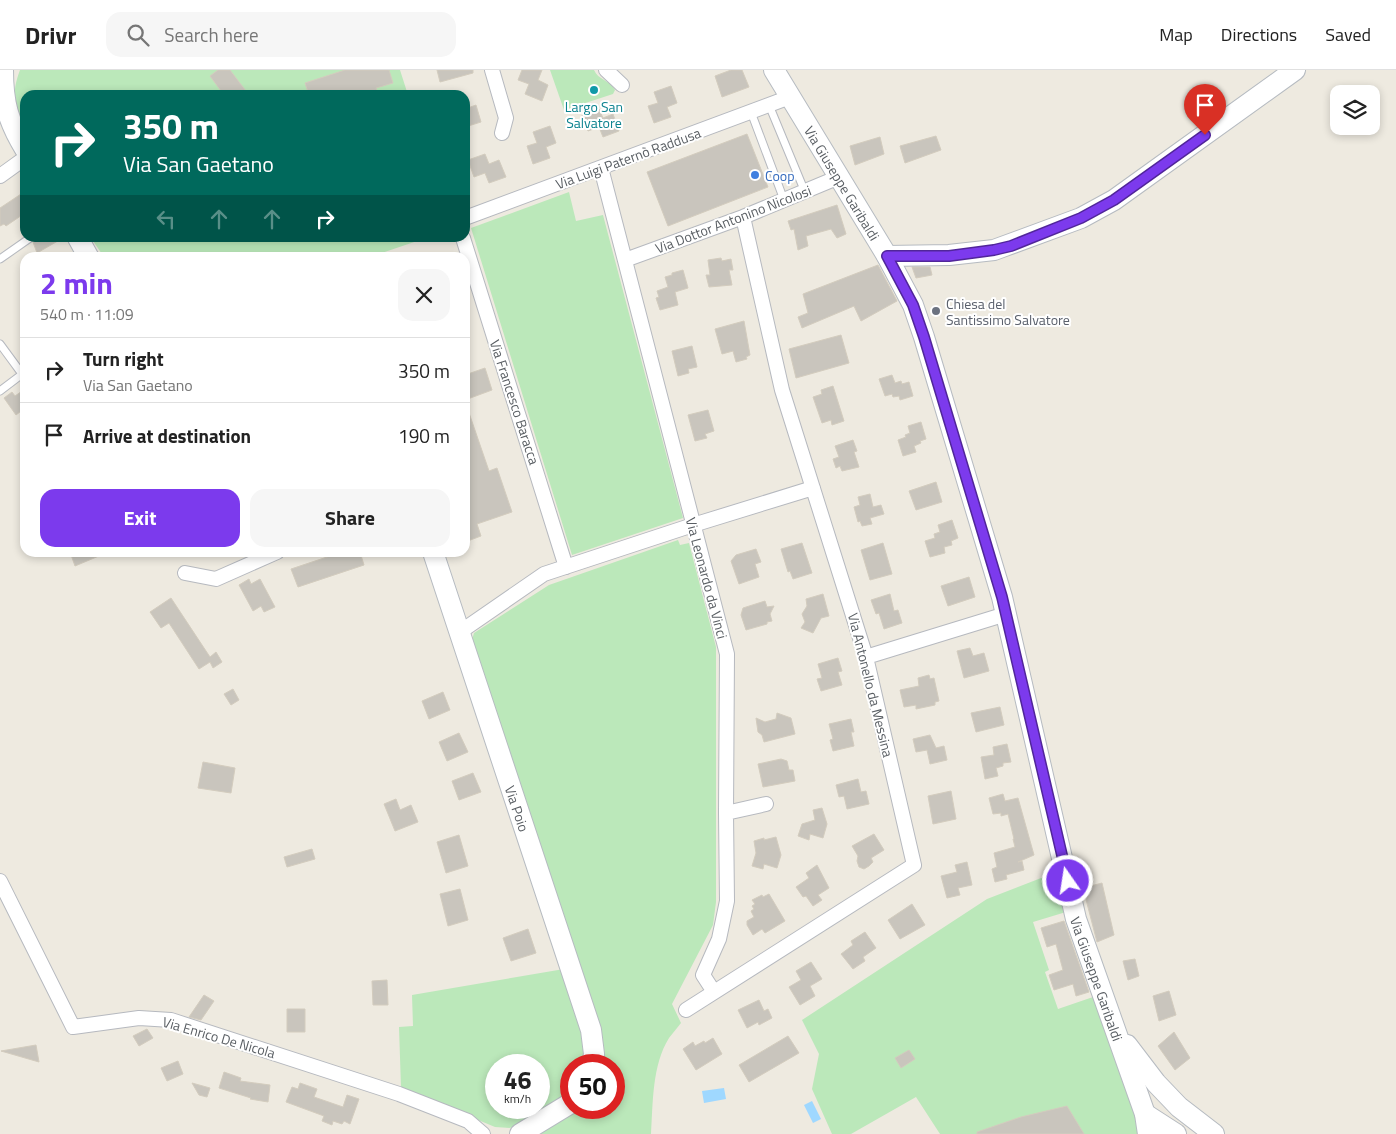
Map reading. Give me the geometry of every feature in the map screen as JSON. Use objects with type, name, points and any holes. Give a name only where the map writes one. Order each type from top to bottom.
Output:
[{"type":"street","points":[[3,70],[5,102],[10,123],[20,140]]},
{"type":"street","points":[[5,102],[13,70]]},
{"type":"street","points":[[492,70],[506,118],[502,133]]},
{"type":"street","points":[[606,70],[622,85]]},
{"type":"street","name":"Via Giuseppe Garibaldi","points":[[774,70],[887,256],[913,305],[1006,614],[1076,919],[1145,1114],[1148,1134]]},
{"type":"street","points":[[887,256],[949,256],[994,250],[1081,218],[1114,200],[1295,70]]},
{"type":"street","name":"Via Luigi Paternò Raddusa","points":[[470,216],[790,97]]},
{"type":"street","points":[[0,176],[20,162]]},
{"type":"street","name":"Via Leonardo da Vinci","points":[[602,168],[727,654],[727,901],[719,939],[703,975],[714,992]]},
{"type":"street","name":"Via Dottor Antonino Nicolosi","points":[[626,260],[743,217],[840,178]]},
{"type":"street","name":"Via Antonello da Messina","points":[[686,1010],[914,864],[866,657],[782,390],[743,217]]},
{"type":"street","name":"Via Francesco Baracca","points":[[470,260],[566,567]]},
{"type":"street","points":[[460,632],[544,574],[813,488]]},
{"type":"street","points":[[185,573],[216,579],[266,557]]},
{"type":"street","name":"Via Poio","points":[[434,557],[591,1030],[594,1054]]},
{"type":"street","points":[[866,657],[1006,614]]},
{"type":"street","points":[[726,812],[766,804]]},
{"type":"street","name":"Via Enrico De Nicola","points":[[0,881],[73,1027],[139,1018],[171,1020],[399,1094],[468,1121],[483,1134]]},
{"type":"street","points":[[1114,1027],[1150,1075],[1179,1107],[1214,1134]]},
{"type":"street","points":[[1176,1134],[1145,1114],[1152,1108],[1167,1104],[1179,1107]]},
{"type":"street","points":[[520,1134],[560,1110]]},
{"type":"lane","points":[[769,105],[805,192]]},
{"type":"lane","points":[[751,112],[784,200]]},
{"type":"lane","points":[[0,259],[24,242]]},
{"type":"lane","points":[[0,344],[20,368]]},
{"type":"lane","points":[[0,391],[20,376]]},
{"type":"green space","points":[[20,70],[400,70],[406,90],[20,90],[20,121],[15,104],[17,80]]},
{"type":"green space","name":"Largo San Salvatore","points":[[550,70],[594,70],[598,76],[615,90],[613,94],[564,110]]},
{"type":"green space","points":[[569,192],[576,221],[603,215],[683,518],[572,555],[471,228]]},
{"type":"green space","points":[[94,242],[414,242],[385,252],[101,252]]},
{"type":"green space","points":[[678,540],[680,545],[689,543],[716,647],[716,902],[713,925],[672,1004],[681,1023],[669,1038],[659,1060],[654,1084],[651,1134],[535,1134],[560,1119],[625,1119],[625,1054],[596,1054],[472,640],[474,633],[549,585]]},
{"type":"green space","points":[[1054,873],[1058,886],[1052,891],[1054,898],[1063,898],[1066,912],[1033,922],[1049,970],[1045,972],[1058,1009],[1093,997],[1138,1117],[1139,1134],[940,1134],[916,1097],[851,1134],[832,1134],[812,1089],[819,1054],[802,1020],[987,899]]},
{"type":"green space","points":[[564,969],[586,1034],[585,1054],[560,1054],[560,1100],[550,1106],[550,1054],[485,1054],[485,1119],[526,1119],[510,1128],[495,1127],[401,1088],[399,1027],[413,1026],[412,995]]},
{"type":"water","points":[[724,1088],[726,1099],[704,1103],[702,1091]]},
{"type":"water","points":[[812,1101],[821,1119],[813,1123],[804,1105]]},
{"type":"building","points":[[218,70],[230,70],[245,90],[220,90],[210,76]]},
{"type":"building","points":[[345,70],[389,70],[393,83],[376,88],[377,90],[307,90],[305,83]]},
{"type":"building","points":[[437,70],[473,70],[473,73],[440,82]]},
{"type":"building","points":[[522,70],[542,70],[538,80],[548,85],[542,101],[525,94],[529,84],[518,80]]},
{"type":"building","points":[[731,70],[742,70],[749,87],[722,97],[715,76]]},
{"type":"building","points":[[671,86],[677,103],[667,107],[671,117],[654,123],[648,106],[658,103],[654,92]]},
{"type":"building","points":[[476,105],[481,122],[470,125],[470,107]]},
{"type":"building","points":[[599,109],[603,118],[613,114],[619,131],[603,137],[599,127],[588,131],[582,115]]},
{"type":"building","points":[[550,126],[556,143],[546,147],[550,158],[533,164],[527,146],[537,143],[533,132]]},
{"type":"building","points":[[747,134],[768,187],[668,226],[647,172]]},
{"type":"building","points":[[936,136],[941,150],[905,163],[900,146]]},
{"type":"building","points":[[880,137],[884,154],[855,165],[850,146]]},
{"type":"building","points":[[485,154],[489,164],[499,160],[506,177],[489,183],[485,173],[474,177],[470,159]]},
{"type":"building","points":[[20,195],[20,216],[6,226],[4,224],[0,226],[0,208]]},
{"type":"building","points":[[837,205],[846,234],[837,238],[831,229],[806,236],[808,246],[798,250],[794,229],[791,230],[788,221]]},
{"type":"building","points":[[33,242],[56,242],[39,252],[37,252]]},
{"type":"building","points":[[721,258],[722,261],[731,259],[733,270],[729,270],[732,285],[709,287],[706,275],[710,275],[708,260]]},
{"type":"building","points":[[878,265],[897,301],[861,321],[854,306],[802,328],[798,317],[808,313],[803,294]]},
{"type":"building","points":[[912,267],[930,267],[932,275],[916,278]]},
{"type":"building","points":[[683,270],[688,288],[675,292],[678,305],[660,310],[656,298],[659,297],[657,291],[668,287],[665,277]]},
{"type":"building","points":[[744,321],[750,355],[746,357],[747,359],[736,362],[733,351],[722,354],[715,329]]},
{"type":"building","points":[[841,335],[849,363],[796,378],[789,349]]},
{"type":"building","points":[[692,346],[697,367],[688,369],[689,373],[678,376],[672,351]]},
{"type":"building","points":[[485,368],[492,390],[470,398],[470,373]]},
{"type":"building","points":[[892,375],[895,383],[901,381],[902,384],[909,382],[913,396],[900,400],[899,396],[893,397],[892,394],[885,396],[879,379]]},
{"type":"building","points":[[833,386],[844,421],[832,425],[831,420],[822,423],[813,397],[822,394],[821,390]]},
{"type":"building","points":[[12,392],[15,396],[20,392],[20,412],[16,415],[4,398]]},
{"type":"building","points":[[708,410],[714,431],[705,434],[707,438],[695,441],[688,415]]},
{"type":"building","points":[[470,416],[489,471],[497,468],[512,512],[477,524],[481,536],[470,540]]},
{"type":"building","points":[[921,422],[926,439],[914,446],[916,452],[903,456],[898,440],[910,433],[908,426]]},
{"type":"building","points":[[853,440],[857,451],[854,452],[859,467],[842,471],[840,466],[836,468],[833,459],[839,457],[835,446]]},
{"type":"building","points":[[936,482],[942,502],[916,510],[909,491]]},
{"type":"building","points":[[870,494],[873,507],[881,505],[884,514],[870,518],[872,524],[862,526],[860,521],[858,522],[854,507],[860,505],[858,497]]},
{"type":"building","points":[[952,520],[958,538],[951,541],[952,545],[944,547],[945,553],[930,557],[925,541],[935,538],[934,534],[940,532],[938,525]]},
{"type":"building","points":[[802,543],[812,573],[793,579],[790,571],[788,572],[781,549]]},
{"type":"building","points":[[883,543],[892,574],[870,580],[861,550]]},
{"type":"building","points":[[756,549],[761,562],[755,564],[759,577],[739,584],[731,561],[736,555]]},
{"type":"building","points":[[72,557],[96,557],[75,566]]},
{"type":"building","points":[[327,557],[362,557],[364,565],[298,587],[291,569]]},
{"type":"building","points":[[969,577],[975,597],[948,606],[941,586]]},
{"type":"building","points":[[249,579],[251,584],[260,579],[275,607],[264,612],[261,606],[253,611],[239,585]]},
{"type":"building","points":[[823,594],[829,616],[821,618],[813,633],[801,628],[805,622],[802,614],[807,606],[806,599]]},
{"type":"building","points":[[890,594],[894,611],[898,610],[902,623],[884,629],[879,613],[876,614],[871,600]]},
{"type":"building","points":[[171,598],[210,657],[216,652],[222,662],[213,668],[210,662],[199,669],[169,623],[161,628],[150,612]]},
{"type":"building","points":[[765,601],[767,607],[774,606],[770,614],[772,621],[746,630],[741,615],[743,608]]},
{"type":"building","points":[[970,648],[973,656],[984,653],[989,671],[964,678],[957,651]]},
{"type":"building","points":[[838,658],[842,671],[838,672],[842,685],[821,691],[817,679],[822,678],[818,664]]},
{"type":"building","points":[[929,675],[930,679],[934,678],[939,701],[935,702],[935,705],[916,709],[916,705],[904,707],[900,690],[919,686],[918,678]]},
{"type":"building","points":[[233,689],[239,700],[231,705],[224,694]]},
{"type":"building","points":[[443,692],[450,710],[429,719],[422,701]]},
{"type":"building","points":[[1000,707],[1004,725],[976,732],[971,713]]},
{"type":"building","points":[[777,713],[791,718],[795,734],[764,742],[762,735],[758,732],[756,718],[765,722],[776,719]]},
{"type":"building","points":[[851,719],[854,732],[851,732],[854,746],[833,751],[830,740],[833,739],[829,724]]},
{"type":"building","points":[[459,733],[468,752],[447,761],[439,742]]},
{"type":"building","points":[[930,735],[936,748],[944,746],[947,760],[930,764],[927,750],[916,752],[913,739]]},
{"type":"building","points":[[1007,744],[1011,762],[1003,763],[1003,766],[996,768],[998,776],[985,779],[981,757],[994,755],[993,747]]},
{"type":"building","points":[[781,759],[787,761],[789,770],[793,770],[795,781],[763,787],[758,764]]},
{"type":"building","points":[[203,762],[235,768],[231,793],[198,788]]},
{"type":"building","points":[[473,773],[481,792],[459,800],[452,781]]},
{"type":"building","points":[[858,779],[861,792],[866,791],[869,804],[847,809],[844,796],[839,797],[836,785]]},
{"type":"building","points":[[951,791],[956,819],[933,824],[928,796]]},
{"type":"building","points":[[1003,794],[1005,801],[1018,798],[1034,855],[1018,862],[1022,861],[1024,870],[1006,875],[1007,879],[995,882],[992,869],[997,867],[994,853],[1015,847],[1008,814],[1001,816],[1001,813],[993,814],[989,798]]},
{"type":"building","points":[[396,799],[400,810],[411,805],[418,822],[395,831],[384,804]]},
{"type":"building","points":[[822,808],[827,824],[823,838],[810,834],[809,840],[798,836],[802,824],[815,820],[813,810]]},
{"type":"building","points":[[874,834],[884,850],[871,858],[873,862],[864,869],[859,867],[858,856],[852,846]]},
{"type":"building","points":[[459,835],[468,866],[446,873],[437,842]]},
{"type":"building","points":[[776,837],[781,855],[777,868],[764,864],[763,869],[752,866],[756,853],[754,841]]},
{"type":"building","points":[[312,849],[315,859],[287,867],[284,857]]},
{"type":"building","points":[[967,862],[972,885],[958,888],[960,895],[947,898],[941,876],[957,872],[955,865]]},
{"type":"building","points":[[817,865],[829,888],[818,895],[822,900],[813,906],[796,887],[809,878],[806,873]]},
{"type":"building","points":[[1102,883],[1114,935],[1097,942],[1083,888]]},
{"type":"building","points":[[460,889],[468,920],[448,926],[440,894]]},
{"type":"building","points":[[769,894],[785,921],[765,933],[762,929],[753,935],[747,925],[747,921],[754,917],[751,911],[754,909],[752,906],[755,904],[752,900]]},
{"type":"building","points":[[912,904],[925,925],[900,939],[888,920]]},
{"type":"building","points":[[1064,921],[1089,992],[1076,996],[1073,984],[1054,990],[1049,975],[1063,970],[1056,944],[1047,947],[1041,928]]},
{"type":"building","points":[[528,929],[536,953],[511,961],[503,938]]},
{"type":"building","points":[[865,932],[876,948],[863,957],[865,961],[853,969],[841,954],[853,945],[851,941]]},
{"type":"building","points":[[1135,959],[1139,976],[1128,980],[1123,961]]},
{"type":"building","points":[[811,962],[822,979],[810,986],[815,996],[800,1005],[789,987],[801,980],[796,971]]},
{"type":"building","points":[[387,980],[388,1005],[373,1005],[372,981]]},
{"type":"building","points":[[1169,991],[1176,1015],[1159,1021],[1153,996]]},
{"type":"building","points":[[204,995],[214,1001],[201,1020],[189,1017]]},
{"type":"building","points":[[759,1000],[764,1011],[768,1009],[772,1018],[759,1025],[758,1022],[747,1028],[738,1010]]},
{"type":"building","points":[[287,1009],[305,1009],[305,1032],[287,1032]]},
{"type":"building","points":[[147,1029],[153,1038],[139,1046],[133,1036]]},
{"type":"building","points":[[1174,1032],[1190,1058],[1175,1070],[1158,1046]]},
{"type":"building","points":[[788,1036],[799,1053],[749,1082],[739,1065]]},
{"type":"building","points":[[713,1038],[722,1054],[696,1070],[683,1049],[693,1042],[695,1046]]},
{"type":"building","points":[[36,1045],[39,1062],[1,1051]]},
{"type":"building","points":[[909,1050],[915,1059],[901,1068],[895,1058]]},
{"type":"building","points":[[178,1061],[183,1074],[167,1081],[161,1068]]},
{"type":"building","points":[[224,1072],[241,1078],[240,1081],[270,1085],[268,1102],[250,1099],[219,1088]]},
{"type":"building","points":[[192,1083],[210,1088],[207,1097],[199,1095]]},
{"type":"building","points":[[300,1083],[317,1089],[314,1097],[343,1107],[347,1095],[359,1099],[350,1124],[344,1121],[342,1124],[333,1121],[332,1125],[322,1121],[324,1116],[286,1102],[292,1087],[298,1089]]},
{"type":"building","points":[[1067,1106],[1084,1134],[977,1134],[977,1132],[1021,1117]]},
{"type":"place","name":"Largo San Salvatore","points":[[594,90]]},
{"type":"place","name":"Coop","points":[[755,175]]},
{"type":"place","name":"Chiesa del Santissimo Salvatore","points":[[936,311]]},
{"type":"route","points":[[1068,881],[1002,597],[924,337],[913,305],[887,256],[949,256],[1011,246],[1081,218],[1114,200],[1205,135]]}]
